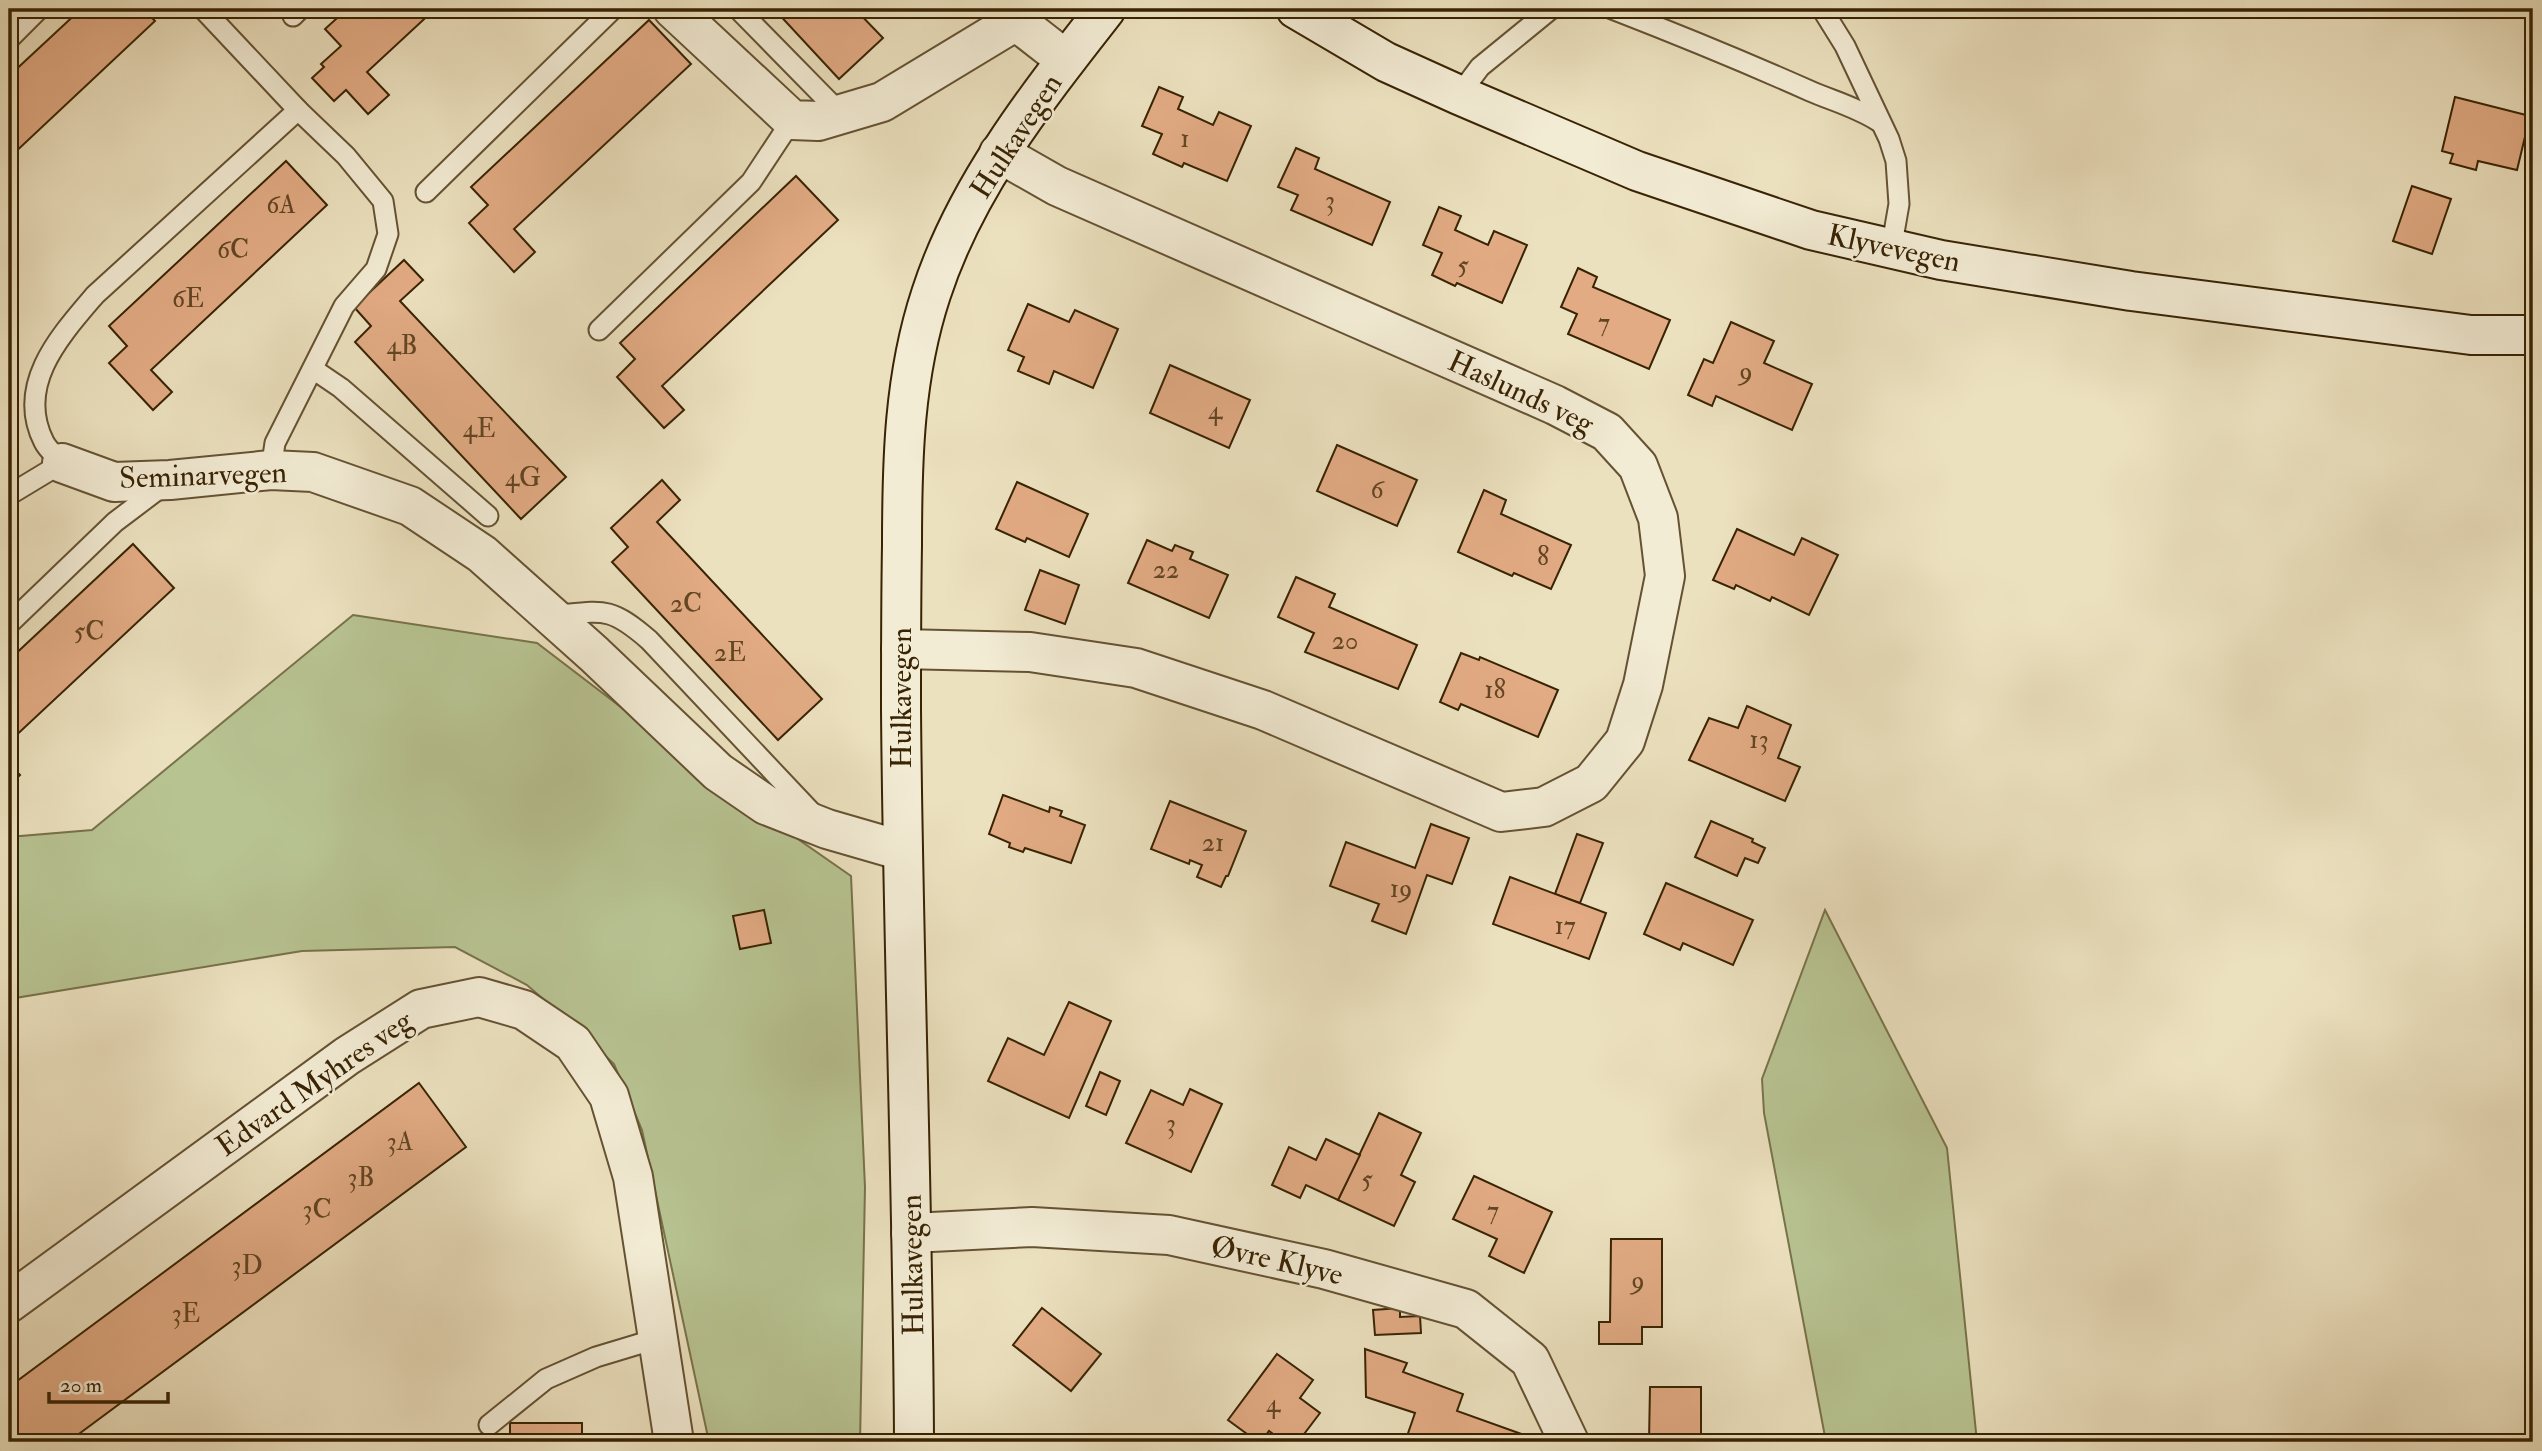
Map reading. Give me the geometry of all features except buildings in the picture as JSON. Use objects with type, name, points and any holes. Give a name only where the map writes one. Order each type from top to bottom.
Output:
[{"type":"street","points":[[673,9],[792,120],[818,121],[882,102],[1010,15],[1066,60]]},
{"type":"street","name":"Hulkavegen","points":[[914,1442],[901,649],[904,430],[913,361],[931,292],[955,233],[999,153],[1106,9]]},
{"type":"street","name":"Klyvevegen","points":[[1296,9],[1386,62],[1459,95],[1637,171],[1811,230],[1891,250],[2131,291],[2470,335],[2533,335]]},
{"type":"street","name":"Haslunds veg","points":[[901,649],[1030,652],[1136,668],[1264,710],[1501,812],[1544,807],[1591,783],[1626,741],[1643,685],[1665,576],[1658,518],[1638,466],[1607,432],[1555,405],[1057,186],[999,153]]},
{"type":"street","name":"Seminarvegen","points":[[62,463],[114,482],[170,480],[271,470],[313,472],[410,506],[482,554],[718,772],[766,805],[827,829],[903,851]]},
{"type":"street","name":"Edvard Myhres veg","points":[[9,1303],[347,1056],[421,1009],[479,997],[524,1010],[573,1043],[609,1096],[633,1177],[674,1442]]},
{"type":"street","name":"Øvre Klyve","points":[[911,1233],[1031,1227],[1169,1235],[1324,1269],[1466,1309],[1531,1360],[1569,1442]]},
{"type":"lane","points":[[9,39],[39,9]]},
{"type":"lane","points":[[203,9],[298,110],[346,156],[383,201],[388,234],[376,269],[344,306],[275,443],[271,470]]},
{"type":"lane","points":[[426,192],[613,9]]},
{"type":"lane","points":[[738,9],[842,115]]},
{"type":"lane","points":[[1459,95],[1480,67],[1551,9]]},
{"type":"lane","points":[[1612,9],[1857,108],[1878,121]]},
{"type":"lane","points":[[1822,9],[1845,46],[1878,121],[1889,139],[1896,161],[1899,204],[1891,250]]},
{"type":"lane","points":[[9,495],[62,463],[45,444],[35,418],[36,392],[45,359],[66,329],[95,295],[298,110]]},
{"type":"lane","points":[[598,330],[751,182],[792,120]]},
{"type":"lane","points":[[313,369],[341,388],[488,516]]},
{"type":"lane","points":[[9,624],[115,522],[170,480]]},
{"type":"lane","points":[[489,1425],[546,1379],[596,1357],[659,1338]]},
{"type":"green space","points":[[353,615],[537,643],[749,805],[851,876],[865,1187],[860,1442],[709,1442],[642,1130],[614,1064],[527,985],[455,947],[302,951],[9,999],[9,837],[92,830]]},
{"type":"green space","points":[[1825,910],[1947,1148],[1977,1442],[1826,1442],[1764,1113],[1762,1079]]}]
